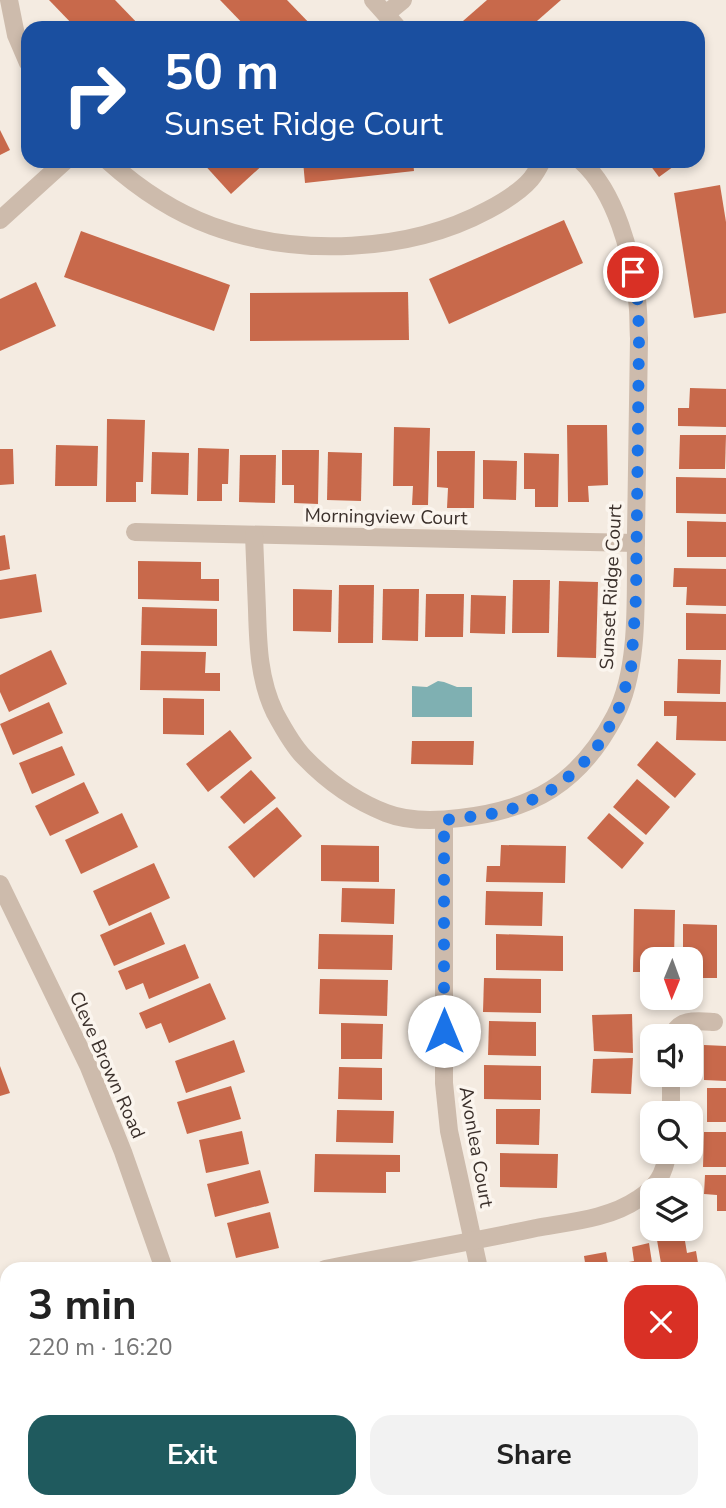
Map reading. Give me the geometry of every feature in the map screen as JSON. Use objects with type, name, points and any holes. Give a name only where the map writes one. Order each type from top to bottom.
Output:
[{"type":"street","points":[[9,0],[21,47]]},
{"type":"street","points":[[373,0],[392,21],[403,0]]},
{"type":"street","points":[[0,220],[57,168]]},
{"type":"street","points":[[116,168],[165,204],[212,226],[261,240],[317,246],[364,246],[447,229],[507,200],[531,180],[538,168]]},
{"type":"street","name":"Sunset Ridge Court","points":[[254,536],[258,647],[265,690],[302,755],[351,796],[388,814],[411,819],[444,820],[486,815],[547,793],[572,774],[594,752],[617,714],[631,669],[636,597],[639,338],[633,272],[625,240],[608,197],[589,168]]},
{"type":"street","name":"Morningview Court","points":[[135,533],[636,543]]},
{"type":"street","name":"Avonlea Court","points":[[444,820],[444,1083],[449,1131],[477,1262]]},
{"type":"street","name":"Cleve Brown Road","points":[[0,884],[88,1065],[162,1262]]},
{"type":"street","points":[[681,1024],[691,1021],[714,1022]]},
{"type":"street","points":[[362,1262],[621,1209],[654,1187],[665,1171],[666,1164]]},
{"type":"water","points":[[438,681],[457,687],[472,687],[472,717],[412,717],[412,686],[427,687]]},
{"type":"building","points":[[49,0],[115,0],[135,21],[69,21]]},
{"type":"building","points":[[220,0],[287,0],[307,21],[240,21]]},
{"type":"building","points":[[487,0],[561,0],[537,21],[463,21]]},
{"type":"building","points":[[0,130],[10,150],[0,155]]},
{"type":"building","points":[[207,168],[259,168],[231,194]]},
{"type":"building","points":[[304,168],[414,168],[414,171],[305,183]]},
{"type":"building","points":[[652,168],[671,168],[659,177]]},
{"type":"building","points":[[720,185],[726,222],[726,313],[694,318],[674,193]]},
{"type":"building","points":[[564,220],[583,263],[449,324],[429,279]]},
{"type":"building","points":[[81,231],[230,285],[214,331],[64,277]]},
{"type":"building","points":[[36,282],[56,326],[0,351],[0,299]]},
{"type":"building","points":[[408,292],[409,340],[250,341],[250,293]]},
{"type":"building","points":[[690,388],[726,389],[726,427],[678,426],[678,408],[689,408]]},
{"type":"building","points":[[107,419],[145,420],[143,482],[136,482],[136,502],[106,502]]},
{"type":"building","points":[[567,425],[607,425],[608,485],[588,486],[589,502],[568,502]]},
{"type":"building","points":[[394,427],[430,428],[428,505],[412,505],[413,486],[393,486]]},
{"type":"building","points":[[680,435],[726,435],[725,469],[679,469]]},
{"type":"building","points":[[56,445],[98,446],[97,486],[55,486]]},
{"type":"building","points":[[198,448],[229,449],[228,484],[222,484],[222,501],[197,501]]},
{"type":"building","points":[[0,449],[13,449],[14,484],[0,485]]},
{"type":"building","points":[[282,450],[319,450],[318,504],[294,503],[294,485],[282,485]]},
{"type":"building","points":[[437,451],[475,451],[474,508],[447,508],[448,488],[437,487]]},
{"type":"building","points":[[152,452],[189,453],[188,495],[151,494]]},
{"type":"building","points":[[328,452],[362,453],[361,501],[327,500]]},
{"type":"building","points":[[524,453],[559,454],[558,507],[535,507],[535,489],[524,489]]},
{"type":"building","points":[[240,455],[276,455],[275,503],[239,502]]},
{"type":"building","points":[[483,460],[517,461],[516,500],[483,499]]},
{"type":"building","points":[[676,477],[726,478],[726,514],[676,513]]},
{"type":"building","points":[[687,521],[726,522],[726,557],[687,557]]},
{"type":"building","points":[[5,535],[10,569],[0,571],[0,536]]},
{"type":"building","points":[[138,561],[201,562],[201,579],[219,579],[219,601],[138,599]]},
{"type":"building","points":[[674,568],[726,569],[726,606],[686,605],[687,587],[673,587]]},
{"type":"building","points":[[36,574],[42,612],[0,619],[0,580]]},
{"type":"building","points":[[513,580],[550,580],[549,633],[512,633]]},
{"type":"building","points":[[559,581],[598,582],[596,658],[557,657]]},
{"type":"building","points":[[339,585],[374,585],[373,643],[338,643]]},
{"type":"building","points":[[293,589],[332,590],[331,632],[293,631]]},
{"type":"building","points":[[383,589],[419,589],[418,641],[382,640]]},
{"type":"building","points":[[426,594],[464,594],[463,637],[425,637]]},
{"type":"building","points":[[471,595],[506,596],[505,634],[470,633]]},
{"type":"building","points":[[142,607],[217,609],[217,646],[141,645]]},
{"type":"building","points":[[686,613],[726,614],[726,650],[686,650]]},
{"type":"building","points":[[51,650],[67,684],[9,712],[0,692],[0,675]]},
{"type":"building","points":[[141,651],[206,652],[205,673],[220,673],[220,691],[140,690]]},
{"type":"building","points":[[678,659],[721,660],[720,694],[677,693]]},
{"type":"building","points":[[163,698],[204,699],[204,735],[163,734]]},
{"type":"building","points":[[664,701],[726,702],[726,741],[676,740],[677,716],[664,716]]},
{"type":"building","points":[[49,702],[63,733],[13,755],[0,724]]},
{"type":"building","points":[[230,730],[252,758],[208,792],[186,764]]},
{"type":"building","points":[[412,741],[474,741],[473,765],[411,764]]},
{"type":"building","points":[[657,741],[696,774],[675,798],[637,765]]},
{"type":"building","points":[[62,746],[75,775],[32,794],[19,763]]},
{"type":"building","points":[[251,770],[276,798],[244,824],[220,797]]},
{"type":"building","points":[[637,779],[670,807],[646,835],[613,807]]},
{"type":"building","points":[[84,782],[99,813],[50,836],[35,806]]},
{"type":"building","points":[[277,807],[302,836],[254,878],[228,847]]},
{"type":"building","points":[[122,813],[138,847],[81,874],[65,840]]},
{"type":"building","points":[[609,813],[644,843],[622,869],[587,838]]},
{"type":"building","points":[[321,845],[379,846],[379,882],[321,881]]},
{"type":"building","points":[[501,845],[566,846],[565,883],[486,882],[487,866],[500,866]]},
{"type":"building","points":[[154,863],[170,898],[109,926],[93,891]]},
{"type":"building","points":[[342,888],[395,889],[394,924],[341,922]]},
{"type":"building","points":[[486,891],[543,892],[542,926],[485,925]]},
{"type":"building","points":[[634,909],[675,910],[674,947],[640,947],[640,972],[633,972]]},
{"type":"building","points":[[151,912],[165,944],[114,966],[100,935]]},
{"type":"building","points":[[683,924],[717,925],[717,978],[704,978],[704,947],[683,947]]},
{"type":"building","points":[[319,934],[393,935],[392,970],[318,969]]},
{"type":"building","points":[[496,934],[563,936],[563,971],[496,970]]},
{"type":"building","points":[[185,944],[199,978],[149,999],[143,983],[126,990],[118,971]]},
{"type":"building","points":[[484,978],[541,979],[541,1013],[483,1012]]},
{"type":"building","points":[[320,979],[388,980],[387,1016],[319,1014]]},
{"type":"building","points":[[210,983],[226,1019],[169,1043],[161,1023],[146,1029],[139,1013]]},
{"type":"building","points":[[632,1014],[633,1053],[594,1051],[592,1015]]},
{"type":"building","points":[[489,1021],[536,1022],[536,1056],[488,1055]]},
{"type":"building","points":[[341,1023],[383,1024],[382,1059],[341,1059]]},
{"type":"building","points":[[234,1040],[245,1072],[186,1093],[175,1061]]},
{"type":"building","points":[[704,1045],[726,1046],[726,1081],[704,1080]]},
{"type":"building","points":[[633,1058],[631,1094],[591,1093],[593,1059]]},
{"type":"building","points":[[484,1065],[541,1066],[541,1100],[484,1099]]},
{"type":"building","points":[[0,1066],[10,1093],[0,1096]]},
{"type":"building","points":[[339,1067],[382,1068],[382,1100],[338,1099]]},
{"type":"building","points":[[231,1086],[241,1119],[187,1134],[177,1102]]},
{"type":"building","points":[[707,1088],[726,1088],[726,1122],[707,1122]]},
{"type":"building","points":[[496,1109],[540,1109],[539,1145],[496,1144]]},
{"type":"building","points":[[337,1110],[394,1111],[393,1143],[336,1142]]},
{"type":"building","points":[[242,1131],[249,1164],[206,1173],[199,1140]]},
{"type":"building","points":[[704,1132],[726,1132],[726,1167],[703,1167]]},
{"type":"building","points":[[500,1153],[558,1154],[557,1188],[500,1187]]},
{"type":"building","points":[[315,1154],[400,1155],[400,1172],[386,1172],[386,1193],[314,1192]]},
{"type":"building","points":[[260,1170],[269,1203],[215,1217],[207,1184]]},
{"type":"building","points":[[705,1175],[726,1175],[726,1211],[717,1211],[717,1195],[704,1194]]},
{"type":"building","points":[[270,1212],[279,1248],[236,1258],[227,1223]]},
{"type":"building","points":[[657,1241],[685,1241],[687,1253],[696,1251],[698,1262],[661,1262]]},
{"type":"building","points":[[649,1243],[652,1262],[629,1262],[634,1261],[632,1247]]},
{"type":"building","points":[[606,1252],[608,1262],[585,1262],[584,1256]]},
{"type":"route","points":[[444,1031],[444,820],[486,815],[514,808],[547,793],[572,774],[594,752],[617,714],[631,669],[636,597],[639,338],[638,303],[633,272]]}]
